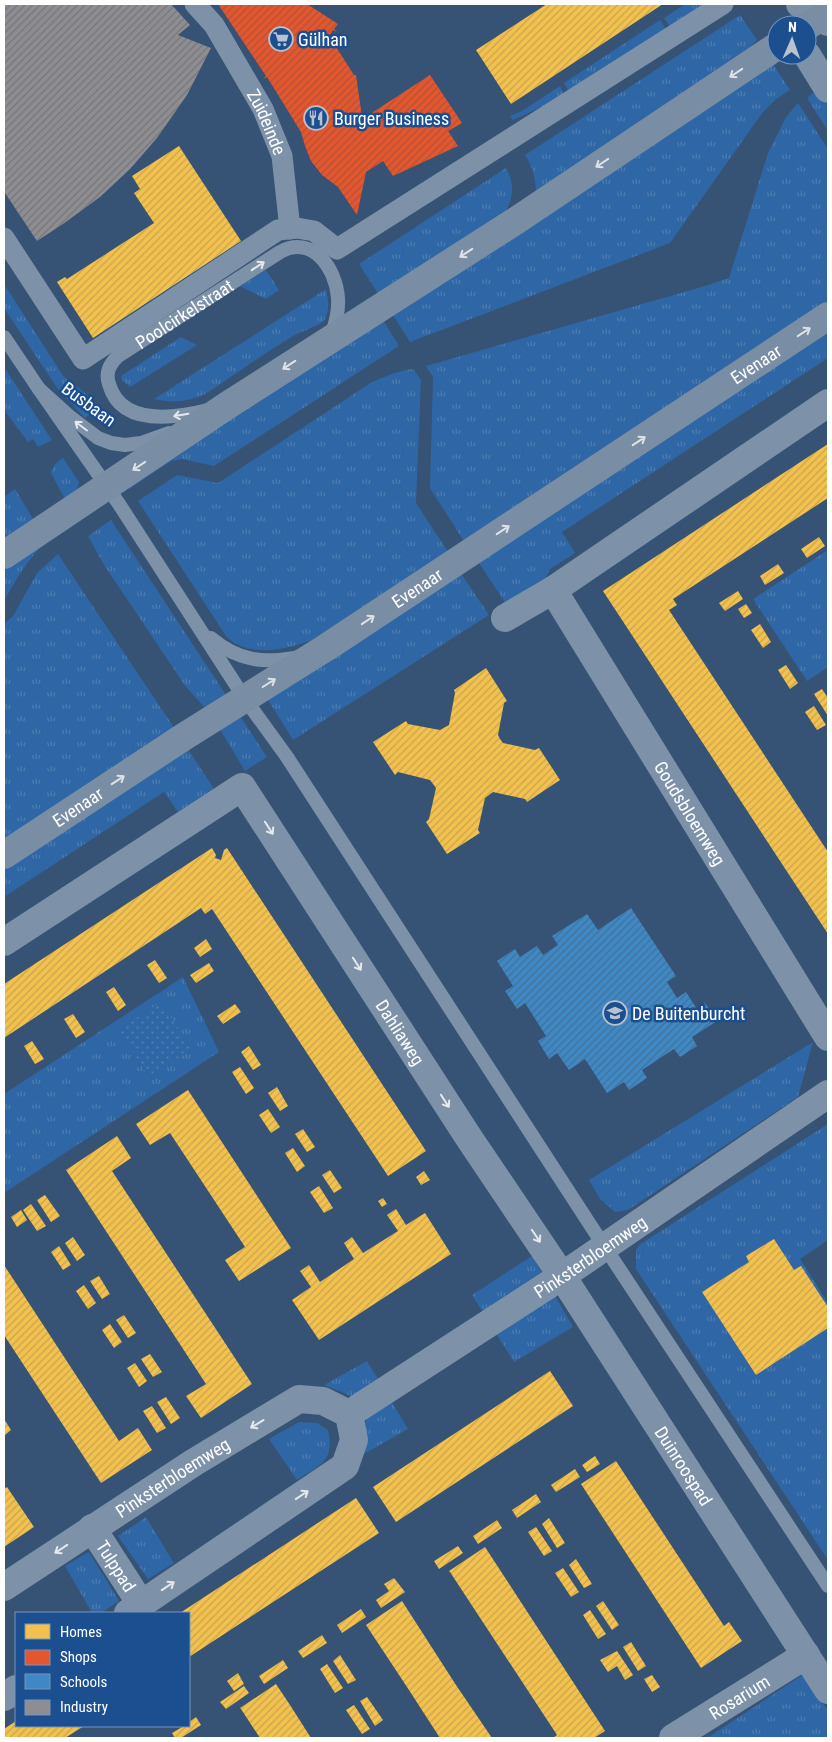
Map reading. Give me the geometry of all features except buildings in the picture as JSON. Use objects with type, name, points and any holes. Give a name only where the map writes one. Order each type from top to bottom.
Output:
[{"type":"main road","points":[[4,555],[218,412],[517,220],[767,53]]},
{"type":"main road","name":"Evenaar","points":[[4,855],[185,736],[327,647],[828,316]]},
{"type":"street","name":"Zuideinde","points":[[195,4],[219,20],[263,109],[282,156],[290,229]]},
{"type":"street","name":"Poolcirkelstraat","points":[[4,238],[83,358],[278,230],[297,228],[314,231],[337,249],[723,4]]},
{"type":"street","points":[[813,65],[828,89]]},
{"type":"street","points":[[505,618],[554,590],[828,403]]},
{"type":"street","name":"Goudsbloemweg","points":[[554,590],[828,1037]]},
{"type":"street","name":"Dahliaweg","points":[[4,942],[242,787],[469,1138],[562,1276]]},
{"type":"street","name":"Pinksterbloemweg","points":[[4,1587],[193,1463],[299,1398],[323,1401],[349,1414],[562,1276],[828,1094]]},
{"type":"street","name":"Duinroospad","points":[[562,1276],[806,1655]]},
{"type":"street","points":[[134,1609],[345,1466],[354,1440],[349,1414]]},
{"type":"street","name":"Tulppad","points":[[92,1528],[134,1609]]},
{"type":"street","points":[[806,1655],[828,1690]]},
{"type":"street","name":"Rosarium","points":[[673,1738],[806,1655]]},
{"type":"street","points":[[4,1697],[15,1690]]},
{"type":"lane","name":"Poolcirkelstraat","points":[[218,412],[170,417],[138,414],[128,409],[112,391],[108,383],[108,369],[111,362],[118,356],[280,252],[296,246],[303,246],[315,252],[327,268],[336,286],[338,308],[330,339]]},
{"type":"lane","name":"Busbaan","points":[[4,337],[39,389],[68,416],[98,438],[111,443],[125,445],[141,444],[218,412]]},
{"type":"lane","points":[[39,389],[192,614],[245,699],[287,757],[828,1586]]},
{"type":"lane","points":[[192,614],[211,637],[225,649],[250,659],[291,659],[309,656],[327,647]]},
{"type":"green space","points":[[685,4],[715,4],[673,31],[664,18]]},
{"type":"green space","points":[[740,15],[757,40],[729,68],[536,194],[534,174],[525,155]]},
{"type":"green space","points":[[660,20],[669,34],[570,94],[564,83]]},
{"type":"green space","points":[[767,64],[774,65],[790,90],[776,99],[763,112],[670,243],[410,342],[389,309]]},
{"type":"green space","points":[[560,86],[565,96],[513,120],[510,116],[522,111]]},
{"type":"green space","points":[[817,90],[828,107],[828,131],[807,98]]},
{"type":"green space","points":[[798,103],[828,149],[828,305],[465,543],[430,488],[433,377],[426,366],[729,278],[768,153],[786,117]]},
{"type":"green space","points":[[506,168],[511,180],[512,191],[510,202],[504,214],[381,298],[359,264]]},
{"type":"green space","points":[[266,270],[279,290],[266,299],[240,286]]},
{"type":"green space","points":[[4,284],[64,377],[84,392],[100,408],[85,418],[57,388],[4,308]]},
{"type":"green space","points":[[326,289],[328,312],[325,319],[320,323],[283,342],[205,394],[193,399],[180,401],[154,399]]},
{"type":"green space","points":[[381,317],[399,346],[214,466],[182,459],[171,461],[129,489],[126,484]]},
{"type":"green space","points":[[828,325],[828,358],[562,532],[575,553],[550,569],[538,586],[506,604],[475,557]]},
{"type":"green space","points":[[181,337],[197,345],[130,387],[122,380],[121,376]]},
{"type":"green space","points":[[4,367],[52,440],[38,447],[33,439],[28,442],[4,410]]},
{"type":"green space","points":[[414,370],[421,380],[416,503],[450,555],[316,638],[294,646],[269,650],[246,648],[235,643],[226,636],[138,501],[177,475],[218,483],[372,382],[394,373]]},
{"type":"green space","points":[[63,458],[79,482],[77,490],[66,501],[51,473],[56,464]]},
{"type":"green space","points":[[15,489],[35,522],[4,542],[4,497]]},
{"type":"green space","points":[[111,520],[228,698],[207,710],[186,687],[104,565],[88,536]]},
{"type":"green space","points":[[48,540],[18,576],[4,601],[4,564]]},
{"type":"green space","points":[[828,550],[828,667],[807,681],[753,599]]},
{"type":"green space","points":[[58,554],[177,732],[4,845],[4,624],[13,616],[37,573]]},
{"type":"green space","points":[[458,569],[489,615],[293,740],[267,698]]},
{"type":"green space","points":[[238,713],[267,757],[245,771],[218,726]]},
{"type":"green space","points":[[186,746],[213,789],[178,812],[164,792],[4,897],[4,866]]},
{"type":"green space","points":[[183,977],[219,1052],[4,1193],[4,1094]]},
{"type":"green space","points":[[161,1002],[192,1050],[148,1076],[119,1029]]},
{"type":"green space","points":[[813,1042],[798,1097],[628,1210],[615,1212],[600,1199],[589,1180]]},
{"type":"green space","points":[[828,1124],[828,1240],[800,1259],[828,1303],[828,1560],[636,1269],[636,1250],[639,1245]]},
{"type":"green space","points":[[532,1256],[573,1327],[514,1362],[472,1295]]},
{"type":"green space","points":[[367,1361],[408,1429],[362,1455],[366,1419],[354,1397],[324,1385]]},
{"type":"green space","points":[[299,1422],[317,1423],[328,1430],[330,1441],[324,1461],[297,1480],[269,1439]]},
{"type":"green space","points":[[146,1517],[174,1563],[148,1579],[118,1536]]},
{"type":"green space","points":[[89,1552],[119,1601],[102,1612],[91,1612],[65,1566]]},
{"type":"green space","points":[[804,1674],[828,1711],[828,1738],[707,1738]]},
{"type":"place","name":"Gülhan","points":[[281,39]]},
{"type":"place","name":"Burger Business","points":[[316,118]]},
{"type":"place","name":"De Buitenburcht","points":[[615,1013]]}]
